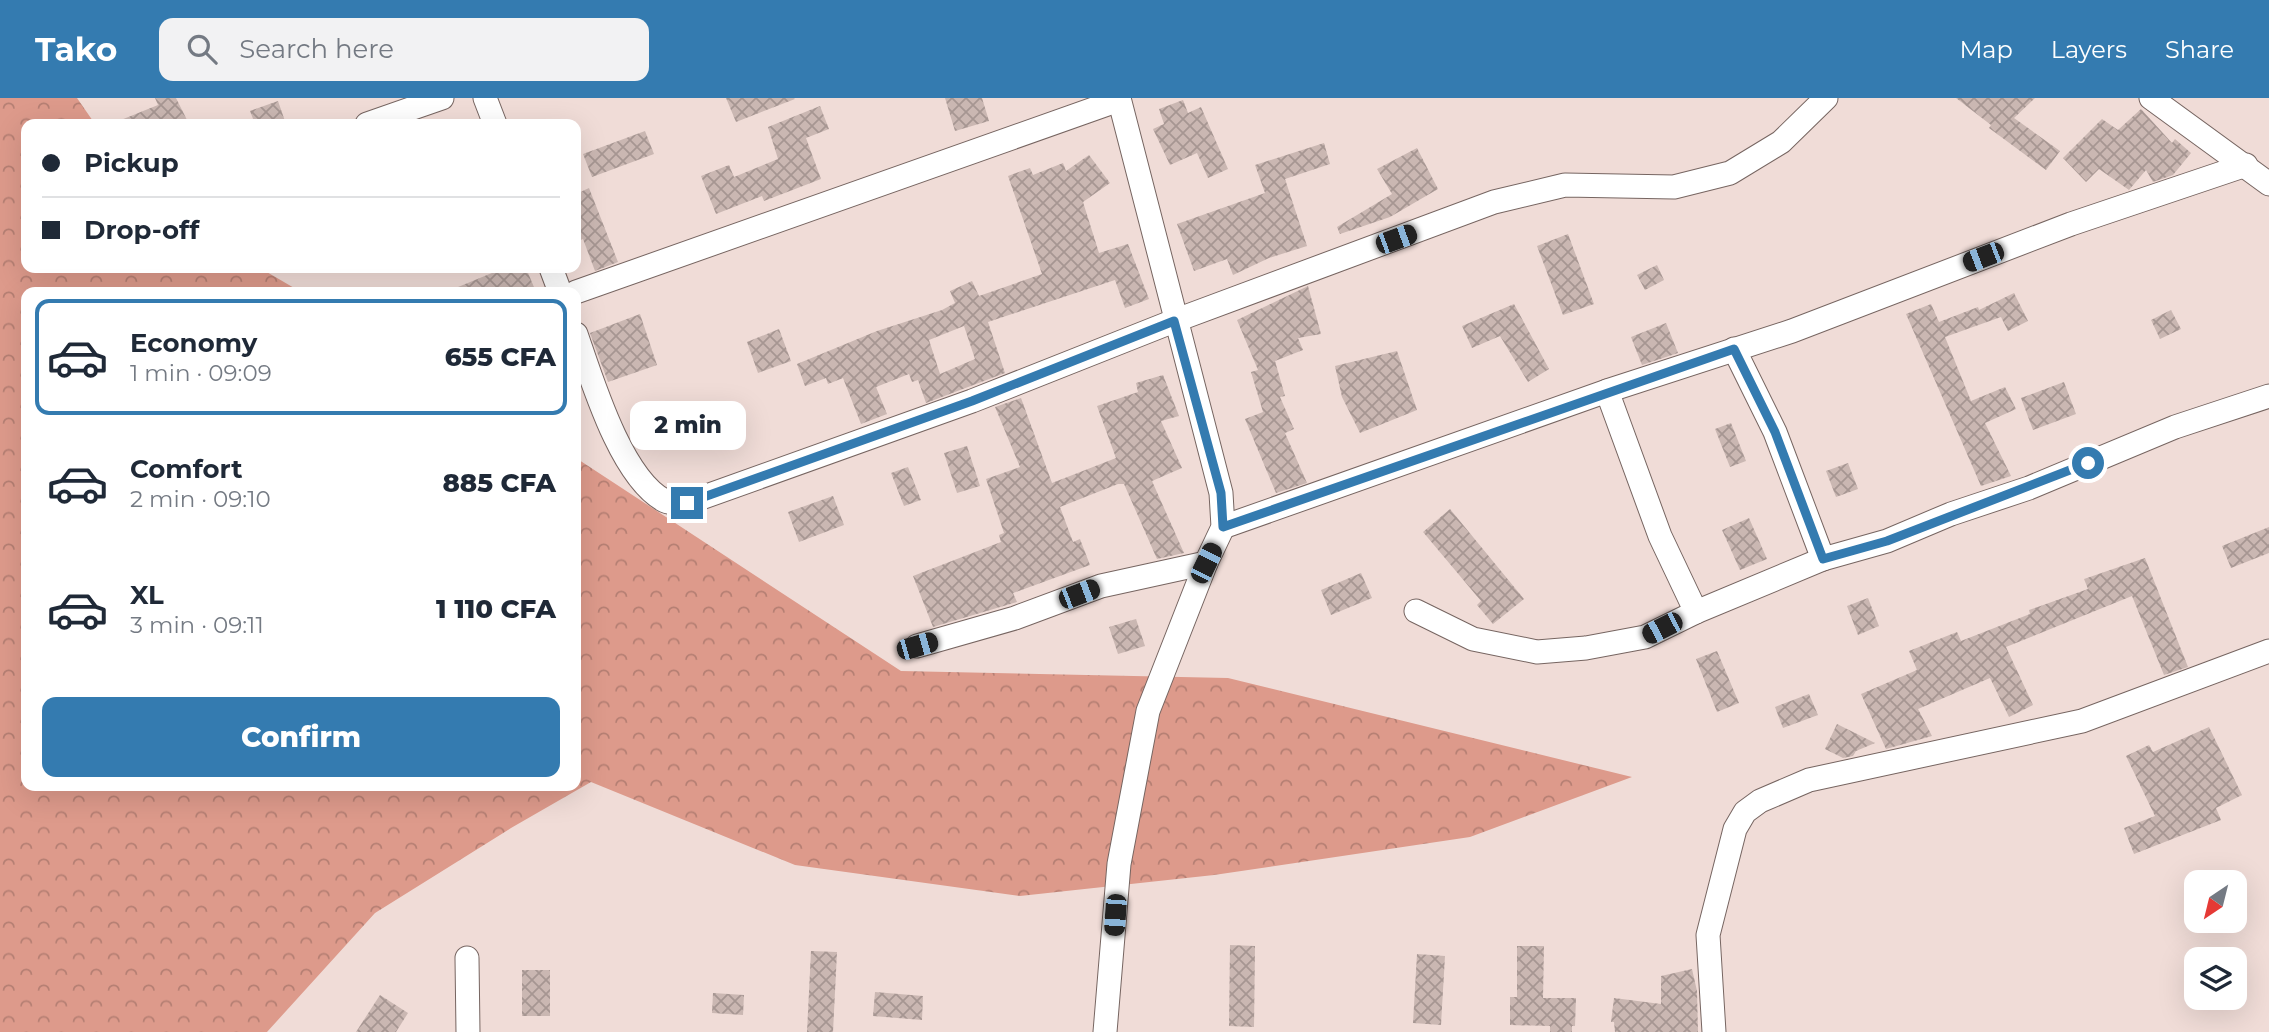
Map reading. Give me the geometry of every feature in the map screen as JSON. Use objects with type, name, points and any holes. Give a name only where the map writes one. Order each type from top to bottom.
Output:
[{"type":"street","points":[[381,119],[442,98]]},
{"type":"street","points":[[485,98],[493,119]]},
{"type":"street","points":[[581,348],[606,418],[634,468],[648,487],[667,503],[687,503],[972,401],[1174,321],[1494,202],[1564,185],[1674,187],[1730,173],[1781,142],[1826,98]]},
{"type":"street","points":[[2151,98],[2269,184]]},
{"type":"street","points":[[581,290],[1119,99],[1174,321],[1221,493],[1223,527],[1206,563],[1149,711],[1119,864],[1105,1032]]},
{"type":"street","points":[[1223,527],[1607,391],[1792,331],[2071,224],[2246,165]]},
{"type":"street","points":[[1734,349],[1775,432],[1823,559]]},
{"type":"street","points":[[1607,391],[1660,536],[1696,612]]},
{"type":"street","points":[[1416,611],[1473,639],[1537,652],[1586,648],[1646,637],[1696,612],[1823,559],[1887,541],[1951,514],[2029,488],[2175,426],[2269,396]]},
{"type":"street","points":[[917,646],[1015,618],[1101,586],[1206,563]]},
{"type":"street","points":[[1714,1032],[1708,935],[1735,830],[1745,812],[1760,800],[1809,780],[2082,721],[2269,651]]},
{"type":"street","points":[[467,958],[468,1032]]},
{"type":"green space","points":[[0,98],[77,98],[92,119],[21,119],[21,273],[269,273],[292,287],[21,287],[21,791],[575,791],[375,913],[267,1032],[0,1032]]},
{"type":"green space","points":[[581,461],[901,671],[1228,678],[1632,777],[1470,837],[1214,875],[1020,896],[795,865],[591,782],[581,788]]},
{"type":"building","points":[[155,98],[176,98],[186,119],[123,119],[158,105]]},
{"type":"building","points":[[726,98],[794,98],[795,99],[736,122]]},
{"type":"building","points":[[945,98],[982,98],[989,121],[955,131]]},
{"type":"building","points":[[1956,98],[2035,98],[2014,118],[2060,151],[2046,170],[1989,128],[1991,125]]},
{"type":"building","points":[[1183,100],[1188,113],[1201,107],[1228,169],[1208,178],[1197,153],[1170,165],[1153,129],[1164,124],[1159,109]]},
{"type":"building","points":[[278,101],[284,119],[253,119],[250,111]]},
{"type":"building","points":[[820,106],[829,129],[806,138],[821,179],[764,201],[762,196],[716,214],[701,176],[729,165],[734,177],[778,159],[768,127]]},
{"type":"building","points":[[2141,109],[2172,143],[2175,139],[2191,153],[2173,175],[2153,182],[2146,170],[2129,190],[2099,169],[2086,182],[2063,158],[2102,119],[2118,130]]},
{"type":"building","points":[[645,131],[654,154],[592,177],[583,154]]},
{"type":"building","points":[[1324,143],[1330,164],[1285,179],[1307,246],[1269,258],[1233,275],[1227,259],[1194,271],[1177,224],[1265,193],[1255,165]]},
{"type":"building","points":[[1417,148],[1438,189],[1390,217],[1340,234],[1337,227],[1392,194],[1377,169]]},
{"type":"building","points":[[1089,155],[1110,183],[1083,202],[1099,253],[1128,244],[1149,299],[1125,308],[1115,280],[988,322],[1005,373],[926,403],[918,380],[912,382],[909,374],[876,387],[887,414],[861,424],[843,378],[828,384],[826,378],[805,386],[797,364],[877,331],[942,310],[955,303],[950,291],[972,281],[979,296],[1042,274],[1008,176],[1030,168],[1033,175],[1063,163],[1066,171]],"holes":[[[964,326],[975,359],[940,374],[929,340]]]},
{"type":"building","points":[[589,188],[618,262],[595,271],[583,239],[581,240],[581,192]]},
{"type":"building","points":[[1568,234],[1594,304],[1563,315],[1537,246]]},
{"type":"building","points":[[1657,265],[1664,280],[1645,290],[1637,275]]},
{"type":"building","points":[[492,273],[528,273],[534,287],[458,287]]},
{"type":"building","points":[[1308,286],[1321,334],[1298,338],[1303,350],[1275,361],[1285,396],[1280,397],[1294,429],[1285,433],[1307,483],[1276,493],[1245,419],[1263,412],[1251,372],[1258,370],[1237,320]]},
{"type":"building","points":[[2014,293],[2028,321],[2008,331],[2001,317],[1945,337],[1971,401],[2005,387],[2016,409],[1985,423],[2011,476],[1981,486],[1906,314],[1931,304],[1939,322],[1978,307],[1979,310]]},
{"type":"building","points":[[1514,304],[1549,369],[1528,382],[1500,336],[1472,348],[1462,326]]},
{"type":"building","points":[[2171,310],[2181,329],[2160,339],[2151,320]]},
{"type":"building","points":[[640,314],[657,365],[608,382],[590,333]]},
{"type":"building","points":[[1666,323],[1678,353],[1642,365],[1631,337]]},
{"type":"building","points":[[779,329],[791,361],[758,373],[747,342]]},
{"type":"building","points":[[1397,351],[1417,410],[1360,433],[1342,397],[1335,366]]},
{"type":"building","points":[[1163,375],[1179,416],[1161,421],[1182,468],[1152,481],[1184,553],[1157,559],[1124,484],[1118,484],[1060,507],[1073,542],[1080,539],[1090,565],[1013,593],[1017,602],[933,627],[913,576],[1001,542],[999,535],[1004,533],[986,479],[1020,467],[995,407],[1021,398],[1052,483],[1116,458],[1097,406],[1138,392],[1136,383]]},
{"type":"building","points":[[2064,382],[2076,414],[2033,430],[2021,398]]},
{"type":"building","points":[[1731,423],[1746,461],[1730,467],[1715,429]]},
{"type":"building","points":[[967,446],[980,486],[957,493],[944,453]]},
{"type":"building","points":[[1848,463],[1858,489],[1836,497],[1826,471]]},
{"type":"building","points":[[908,467],[921,500],[904,506],[891,473]]},
{"type":"building","points":[[833,496],[844,525],[799,542],[788,512]]},
{"type":"building","points":[[1450,509],[1524,599],[1493,624],[1477,605],[1481,601],[1423,532]]},
{"type":"building","points":[[1749,518],[1767,559],[1740,570],[1722,530]]},
{"type":"building","points":[[2269,527],[2269,553],[2231,568],[2222,546]]},
{"type":"building","points":[[2145,558],[2188,667],[2164,675],[2132,596],[2006,647],[2033,705],[2009,717],[1990,678],[1918,709],[1932,736],[1886,749],[1861,694],[1917,670],[1909,651],[1957,632],[1961,641],[2030,614],[2029,610],[2088,589],[2084,579]]},
{"type":"building","points":[[1361,573],[1372,598],[1331,615],[1321,590]]},
{"type":"building","points":[[1868,598],[1879,626],[1858,635],[1847,606]]},
{"type":"building","points":[[1136,619],[1145,646],[1118,654],[1109,627]]},
{"type":"building","points":[[1717,651],[1739,703],[1717,712],[1696,659]]},
{"type":"building","points":[[1809,694],[1818,715],[1783,728],[1775,707]]},
{"type":"building","points":[[1837,724],[1875,743],[1856,751],[1853,756],[1843,758],[1825,749]]},
{"type":"building","points":[[2209,727],[2242,795],[2216,808],[2221,820],[2134,854],[2124,828],[2155,816],[2126,756],[2149,745],[2153,752]]},
{"type":"building","points":[[1230,945],[1255,946],[1254,1027],[1229,1026]]},
{"type":"building","points":[[1517,946],[1544,946],[1543,998],[1576,998],[1575,1026],[1572,1026],[1572,1032],[1550,1032],[1550,1026],[1510,1025],[1510,997],[1517,997]]},
{"type":"building","points":[[811,951],[837,952],[833,1032],[807,1032]]},
{"type":"building","points":[[1417,954],[1445,956],[1441,1025],[1413,1023]]},
{"type":"building","points":[[1692,969],[1697,991],[1698,1032],[1615,1032],[1614,1022],[1611,1022],[1614,998],[1661,1004],[1661,976]]},
{"type":"building","points":[[522,970],[550,970],[550,1016],[522,1016]]},
{"type":"building","points":[[875,992],[923,996],[922,1020],[873,1016]]},
{"type":"building","points":[[713,993],[744,995],[743,1015],[712,1013]]},
{"type":"building","points":[[380,995],[408,1013],[396,1032],[356,1032]]},
{"type":"route","points":[[687,503],[972,401],[1174,321],[1221,493],[1223,527],[1607,391],[1734,349],[1775,432],[1823,559],[1887,541],[2088,463]]}]
